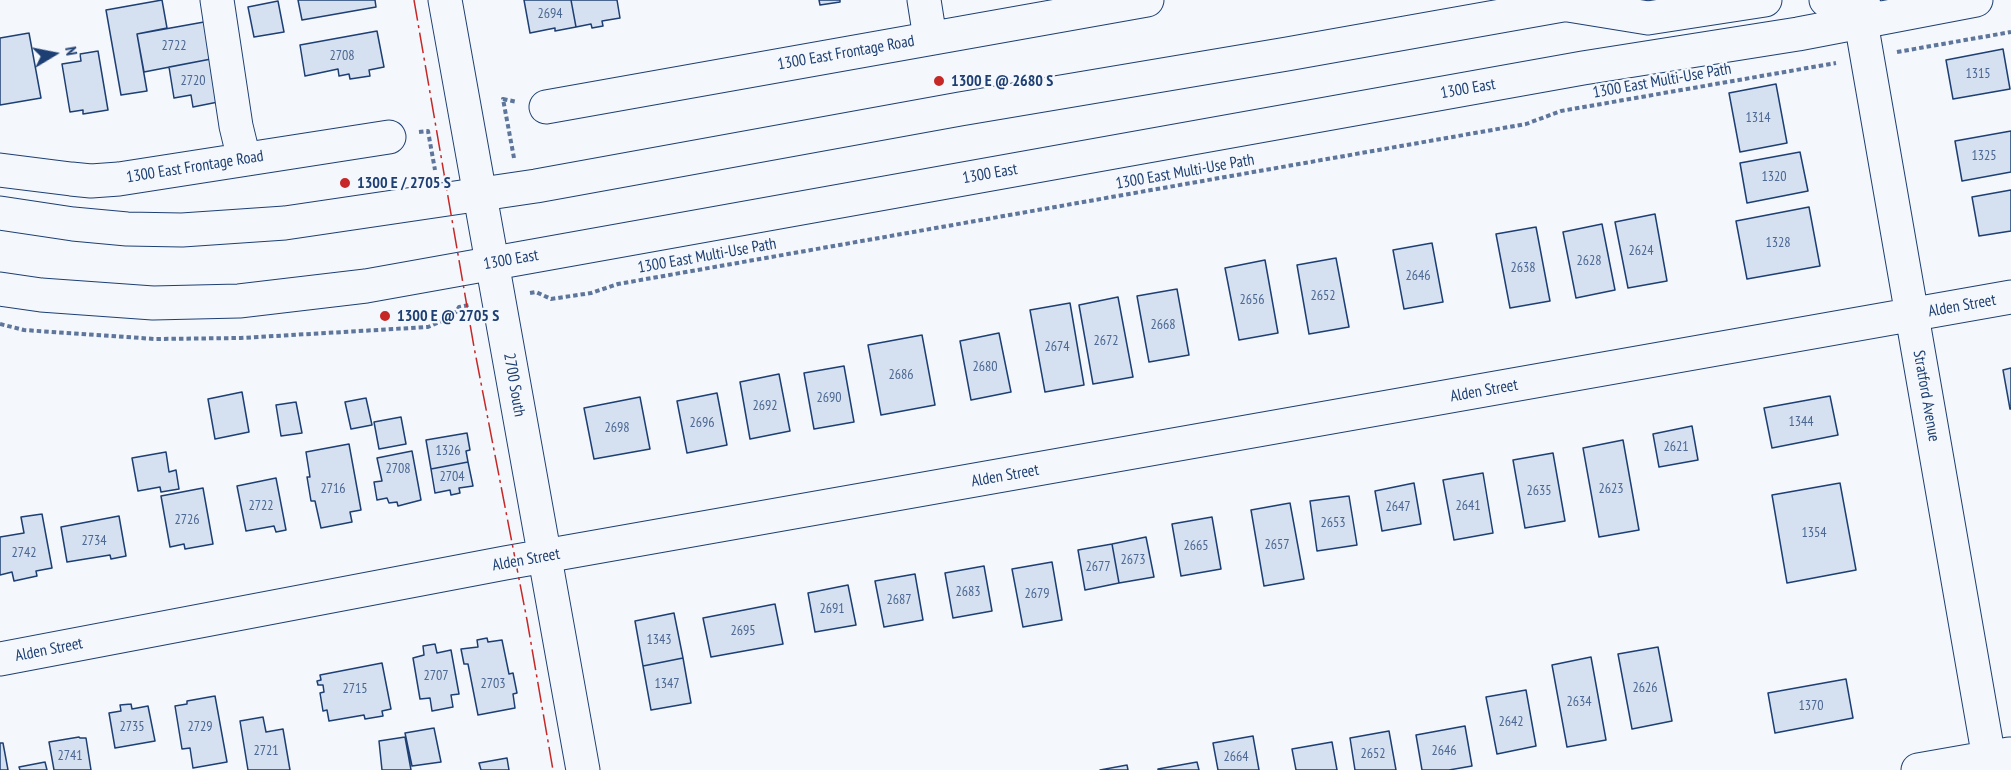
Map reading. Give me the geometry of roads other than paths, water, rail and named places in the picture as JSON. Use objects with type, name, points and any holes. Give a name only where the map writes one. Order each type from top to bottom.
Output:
[{"type":"street","points":[[217,0],[236,126],[244,159]]},
{"type":"street","name":"2700 South","points":[[445,0],[583,770]]},
{"type":"street","points":[[924,0],[930,38]]},
{"type":"street","name":"1300 East Frontage Road","points":[[546,107],[1147,0]]},
{"type":"street","points":[[0,213],[127,229],[182,230],[285,223],[536,186],[960,109],[1579,2],[1648,18],[1764,0]]},
{"type":"street","points":[[1826,0],[1868,11]]},
{"type":"street","name":"1300 East","points":[[0,289],[41,295],[153,303],[239,301],[312,293],[492,264],[1583,68],[1868,11],[1976,0]]},
{"type":"street","name":"Stratford Avenue","points":[[1868,11],[1912,315],[1997,760]]},
{"type":"street","name":"1300 East Frontage Road","points":[[0,170],[91,181],[143,176],[389,137]]},
{"type":"street","name":"Alden Street","points":[[0,659],[544,557],[2011,297]]},
{"type":"street","points":[[1918,770],[1997,760]]},
{"type":"place","name":"1300 E @ 2680 S","points":[[939,81]]},
{"type":"place","name":"1300 E / 2705 S","points":[[345,183]]},
{"type":"place","name":"1300 E @ 2705 S","points":[[385,316]]}]
